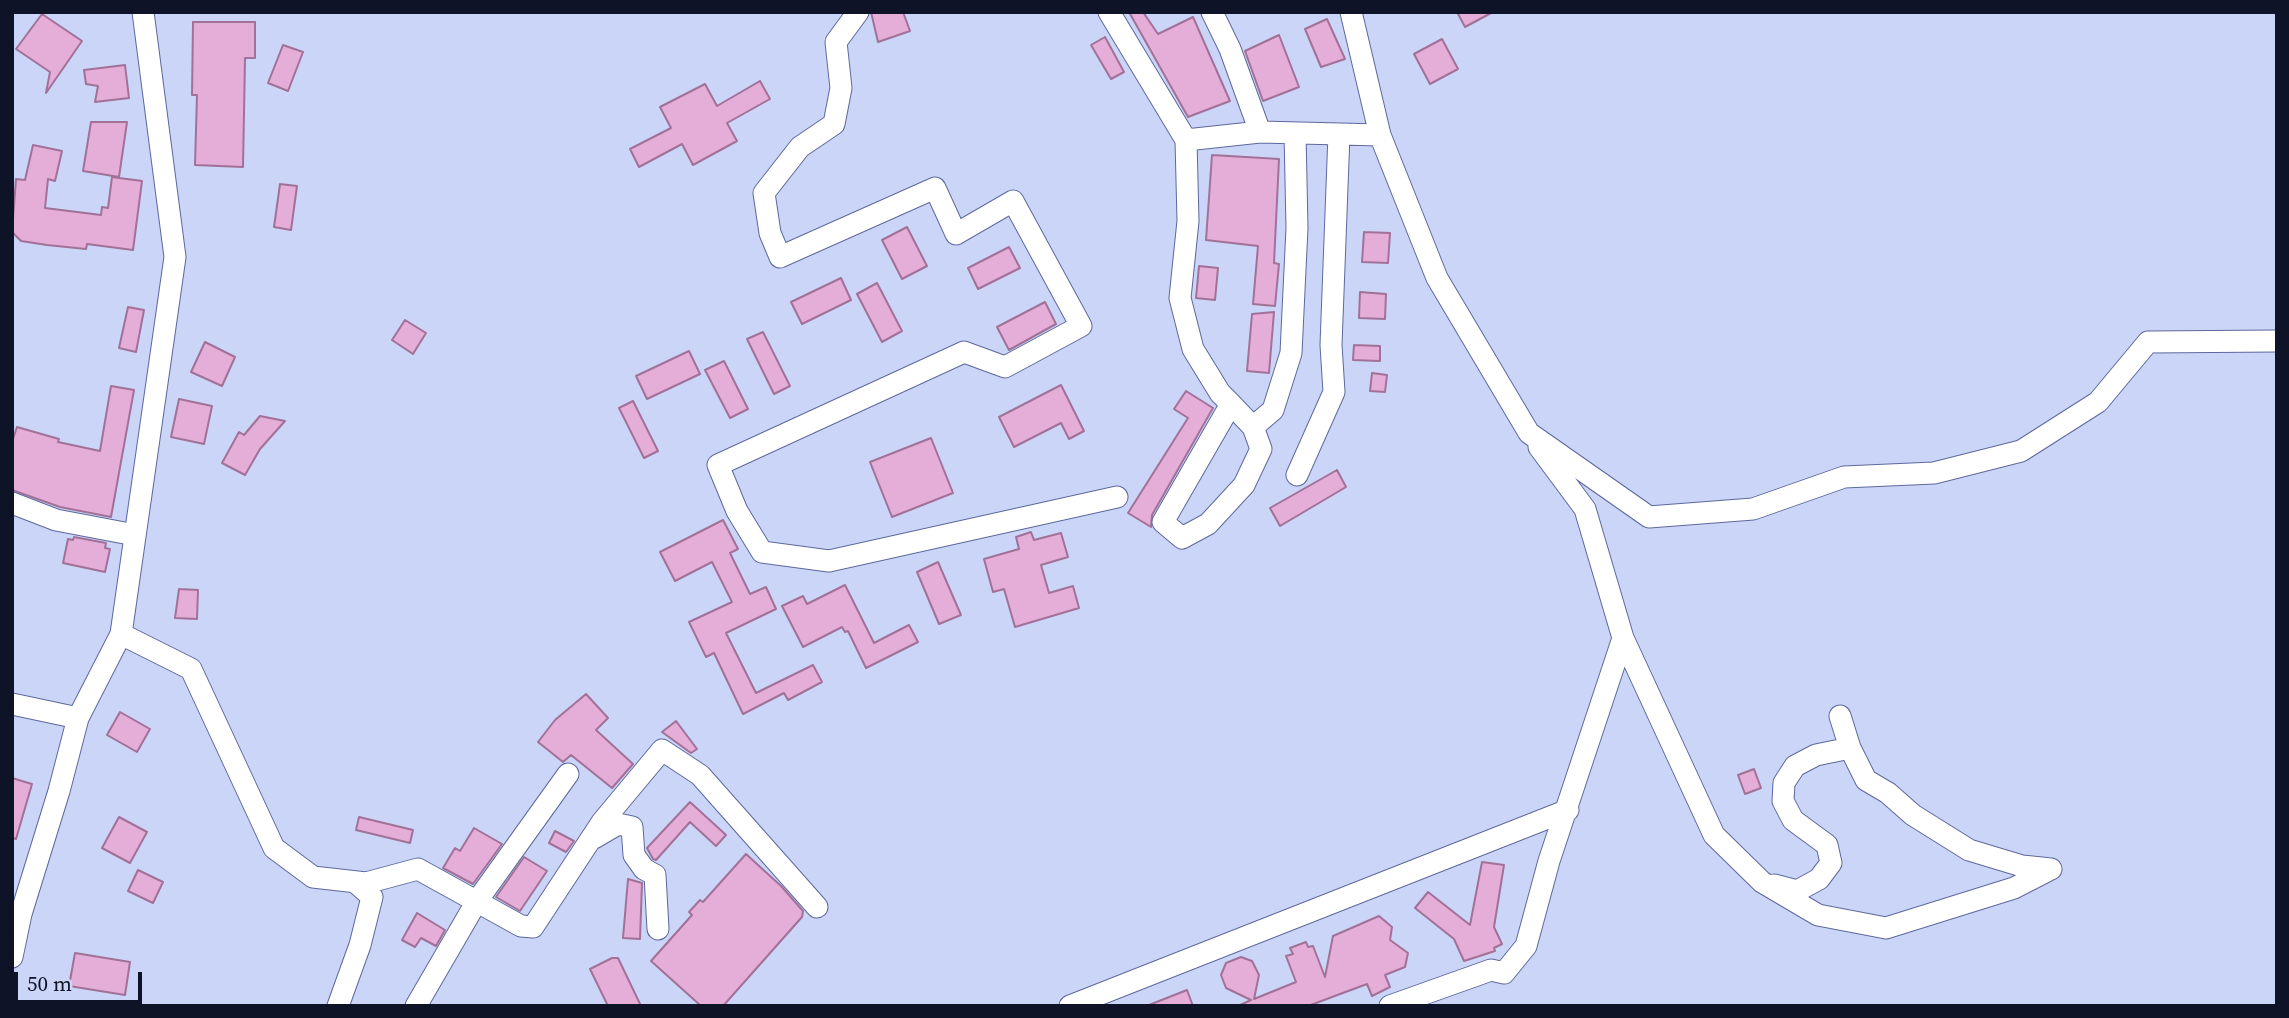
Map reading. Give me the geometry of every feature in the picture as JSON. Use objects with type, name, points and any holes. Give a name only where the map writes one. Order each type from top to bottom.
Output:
[{"type":"street","points":[[12,957],[16,913],[60,791],[78,718],[121,634],[175,257],[143,12]]},
{"type":"street","points":[[858,12],[836,42],[841,88],[834,124],[800,146],[764,194],[770,233],[780,257],[935,188],[956,234],[1013,201],[1081,327],[1005,367],[964,352],[718,466],[737,511],[762,552],[829,561],[1116,497]]},
{"type":"street","points":[[1109,12],[1186,139],[1188,221],[1180,298],[1193,349],[1220,393],[1231,404],[1253,427],[1261,449],[1244,485],[1208,524],[1182,538],[1163,522],[1231,404]]},
{"type":"street","points":[[1212,12],[1230,49],[1259,132]]},
{"type":"street","points":[[1351,12],[1380,135],[1437,278],[1529,433],[1585,509],[1623,638],[1713,835],[1762,882],[1818,915],[1886,928],[2014,888],[2051,869],[2022,866],[1969,850],[1866,780],[1850,748],[1840,716]]},
{"type":"street","points":[[1186,139],[1259,132],[1380,135]]},
{"type":"street","points":[[1253,427],[1273,410],[1291,354],[1297,228],[1295,133]]},
{"type":"street","points":[[1297,475],[1334,392],[1331,345],[1339,134]]},
{"type":"street","points":[[1529,433],[1649,517],[1753,509],[1844,477],[1934,473],[2021,451],[2098,402],[2148,342],[2277,341]]},
{"type":"street","points":[[12,503],[55,520],[135,535]]},
{"type":"street","points":[[121,634],[191,669],[274,848],[313,877],[366,884],[418,869],[521,926],[533,927],[589,841],[662,750],[700,775],[817,907]]},
{"type":"street","points":[[1390,1006],[1491,970],[1504,973],[1526,946],[1549,861],[1623,638]]},
{"type":"street","points":[[12,704],[78,718]]},
{"type":"street","points":[[1762,882],[1797,891],[1819,879],[1831,863],[1827,845],[1793,820],[1783,801],[1784,783],[1795,766],[1816,755],[1850,748]]},
{"type":"street","points":[[416,1006],[477,901],[568,774]]},
{"type":"street","points":[[1070,1006],[1567,810]]},
{"type":"street","points":[[589,841],[618,824],[632,827],[634,855],[644,869],[655,875],[658,929]]},
{"type":"street","points":[[338,1006],[360,945],[372,897],[355,882]]},
{"type":"building","points":[[871,12],[903,12],[910,31],[878,42]]},
{"type":"building","points":[[1129,12],[1143,12],[1158,34],[1193,17],[1230,101],[1188,117]]},
{"type":"building","points":[[1457,12],[1493,12],[1465,27]]},
{"type":"building","points":[[42,14],[82,41],[46,93],[50,72],[16,49]]},
{"type":"building","points":[[1327,19],[1345,59],[1321,67],[1305,29]]},
{"type":"building","points":[[193,22],[255,22],[255,58],[245,58],[243,167],[195,165],[197,95],[192,95]]},
{"type":"building","points":[[1279,35],[1299,87],[1263,101],[1245,51]]},
{"type":"building","points":[[1105,37],[1124,72],[1111,79],[1091,45]]},
{"type":"building","points":[[1442,39],[1458,69],[1430,84],[1414,54]]},
{"type":"building","points":[[283,45],[303,52],[288,91],[268,83]]},
{"type":"building","points":[[125,65],[129,98],[95,102],[98,86],[86,84],[84,70]]},
{"type":"building","points":[[760,81],[770,99],[727,123],[737,141],[693,165],[682,144],[639,167],[630,149],[671,128],[660,107],[705,84],[717,106]]},
{"type":"building","points":[[91,122],[127,122],[119,177],[83,171]]},
{"type":"building","points":[[33,145],[62,151],[55,181],[48,179],[45,208],[101,215],[102,207],[108,208],[112,177],[142,181],[133,250],[87,244],[86,249],[47,245],[21,241],[12,232],[16,179],[25,180]]},
{"type":"building","points":[[1212,155],[1279,159],[1274,263],[1279,264],[1275,306],[1253,304],[1258,246],[1206,240]]},
{"type":"building","points":[[280,184],[297,186],[291,230],[274,227]]},
{"type":"building","points":[[907,227],[927,266],[902,279],[882,240]]},
{"type":"building","points":[[1364,232],[1390,233],[1388,263],[1362,262]]},
{"type":"building","points":[[1009,247],[1020,268],[978,289],[968,268]]},
{"type":"building","points":[[1199,266],[1218,268],[1215,300],[1196,298]]},
{"type":"building","points":[[841,278],[851,300],[802,324],[791,302]]},
{"type":"building","points":[[877,283],[902,331],[882,342],[857,294]]},
{"type":"building","points":[[1360,292],[1386,294],[1385,319],[1359,318]]},
{"type":"building","points":[[1045,302],[1056,324],[1009,350],[997,327]]},
{"type":"building","points":[[128,307],[144,310],[136,352],[119,348]]},
{"type":"building","points":[[1274,312],[1269,373],[1247,371],[1252,314]]},
{"type":"building","points":[[405,320],[426,333],[413,354],[392,340]]},
{"type":"building","points":[[763,332],[790,386],[774,394],[747,339]]},
{"type":"building","points":[[205,342],[235,357],[222,386],[191,372]]},
{"type":"building","points":[[1354,345],[1380,346],[1380,361],[1353,360]]},
{"type":"building","points":[[689,351],[700,374],[647,399],[636,376]]},
{"type":"building","points":[[724,361],[748,409],[730,418],[705,370]]},
{"type":"building","points":[[1372,373],[1387,375],[1385,392],[1370,391]]},
{"type":"building","points":[[1061,385],[1084,431],[1069,439],[1061,423],[1014,447],[999,417]]},
{"type":"building","points":[[111,386],[134,390],[111,517],[60,507],[12,490],[12,442],[17,427],[59,439],[58,442],[100,451]]},
{"type":"building","points":[[1186,391],[1213,408],[1152,515],[1151,527],[1128,513],[1188,418],[1174,409]]},
{"type":"building","points":[[179,399],[212,406],[204,444],[171,437]]},
{"type":"building","points":[[633,401],[658,451],[644,458],[619,408]]},
{"type":"building","points":[[260,416],[285,421],[260,449],[245,475],[222,463],[239,432],[244,435]]},
{"type":"building","points":[[931,438],[953,493],[892,517],[870,462]]},
{"type":"building","points":[[1337,470],[1346,487],[1280,526],[1270,508]]},
{"type":"building","points":[[723,520],[738,549],[730,553],[750,594],[766,587],[776,609],[726,633],[756,693],[813,665],[822,682],[788,700],[784,693],[743,714],[714,653],[706,657],[689,622],[732,602],[712,562],[675,581],[660,552]]},
{"type":"building","points":[[1031,532],[1034,540],[1061,533],[1068,557],[1041,565],[1049,593],[1073,586],[1079,608],[1015,627],[1004,589],[993,592],[984,559],[1019,549],[1016,537]]},
{"type":"building","points":[[74,537],[106,543],[105,548],[110,549],[105,572],[63,563],[68,539],[73,540]]},
{"type":"building","points":[[938,562],[961,615],[939,624],[917,572]]},
{"type":"building","points":[[845,585],[874,643],[909,625],[918,642],[866,668],[848,631],[845,632],[842,627],[803,647],[782,606],[803,596],[807,604]]},
{"type":"building","points":[[179,589],[198,590],[197,619],[175,618]]},
{"type":"building","points":[[586,694],[608,718],[596,730],[633,764],[612,788],[571,755],[563,762],[538,742],[555,720]]},
{"type":"building","points":[[120,712],[150,729],[137,752],[107,735]]},
{"type":"building","points":[[676,721],[697,749],[691,753],[662,732]]},
{"type":"building","points":[[1754,769],[1761,788],[1745,794],[1738,775]]},
{"type":"building","points":[[12,778],[32,784],[16,839],[12,838]]},
{"type":"building","points":[[690,802],[726,835],[716,846],[690,822],[656,860],[653,859],[647,848]]},
{"type":"building","points":[[119,817],[147,832],[130,863],[102,848]]},
{"type":"building","points":[[359,817],[413,830],[410,843],[356,830]]},
{"type":"building","points":[[474,828],[502,844],[473,884],[443,868],[455,848],[460,851]]},
{"type":"building","points":[[555,831],[574,841],[566,852],[549,843]]},
{"type":"building","points":[[746,854],[781,886],[803,911],[802,917],[723,1006],[701,1006],[651,961],[692,915],[689,912],[700,900],[703,902]]},
{"type":"building","points":[[524,857],[547,871],[520,911],[496,897]]},
{"type":"building","points":[[1482,862],[1504,865],[1494,927],[1502,944],[1494,948],[1495,951],[1464,961],[1454,939],[1415,908],[1428,892],[1470,925]]},
{"type":"building","points":[[138,870],[163,882],[153,903],[128,891]]},
{"type":"building","points":[[628,879],[642,883],[640,939],[623,938]]},
{"type":"building","points":[[417,913],[445,930],[436,946],[421,938],[415,947],[402,940]]},
{"type":"building","points":[[1379,916],[1392,927],[1390,940],[1408,953],[1405,967],[1385,975],[1390,987],[1372,996],[1367,984],[1308,1006],[1238,1006],[1251,1000],[1226,988],[1221,975],[1226,963],[1241,957],[1252,961],[1259,975],[1254,999],[1296,982],[1286,956],[1293,954],[1290,948],[1306,942],[1308,947],[1313,946],[1325,977],[1333,936]]},
{"type":"building","points":[[75,953],[130,962],[125,995],[69,986]]},
{"type":"building","points":[[612,958],[618,958],[641,1006],[608,1006],[590,969]]},
{"type":"building","points":[[1187,990],[1193,1006],[1149,1006],[1149,1005]]}]
